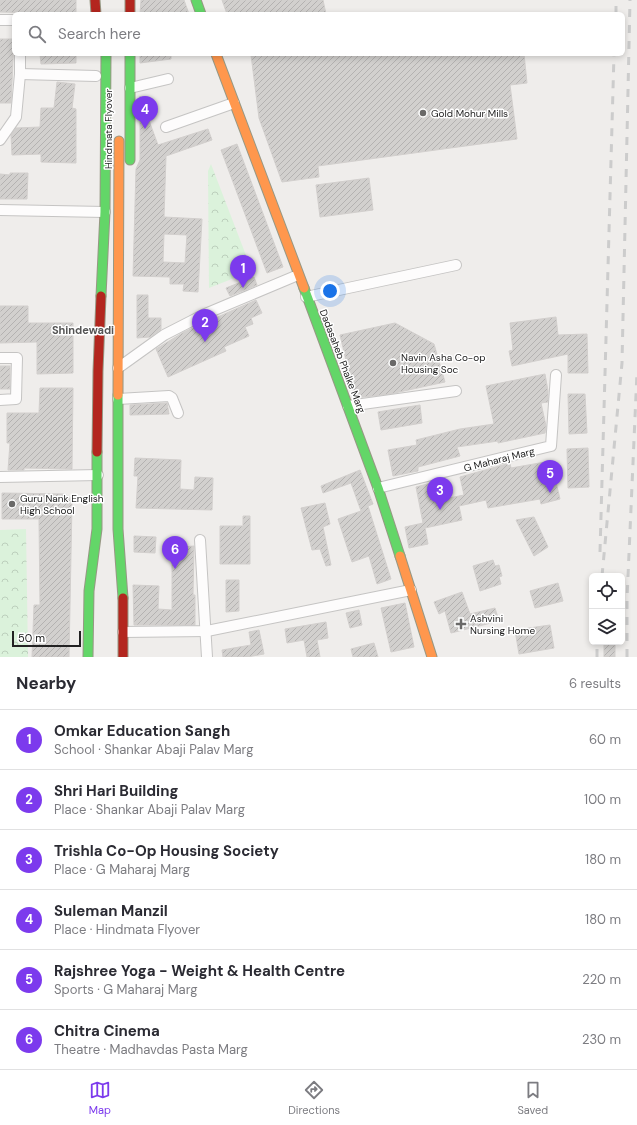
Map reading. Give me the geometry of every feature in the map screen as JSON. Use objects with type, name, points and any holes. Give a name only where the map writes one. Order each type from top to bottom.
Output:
[{"type":"main road","points":[[95,0],[96,12]]},
{"type":"main road","points":[[130,0],[130,12]]},
{"type":"main road","points":[[196,0],[200,12]]},
{"type":"main road","name":"Hindmata Flyover","points":[[97,528],[98,371],[106,189],[106,56]]},
{"type":"main road","points":[[130,56],[130,172]]},
{"type":"main road","name":"Dadasaheb Phalke Marg","points":[[217,56],[378,488],[432,657]]},
{"type":"main road","name":"Hindmata Flyover","points":[[118,529],[119,134]]},
{"type":"main road","points":[[95,167],[106,189]]},
{"type":"main road","points":[[119,204],[129,187]]},
{"type":"main road","points":[[97,528],[100,577]]},
{"type":"main road","points":[[88,657],[89,591],[97,528]]},
{"type":"main road","points":[[112,591],[118,529]]},
{"type":"main road","points":[[118,529],[123,591],[123,657]]},
{"type":"street","points":[[0,20],[12,20]]},
{"type":"street","points":[[0,140],[16,117],[20,56]]},
{"type":"street","points":[[20,74],[96,76]]},
{"type":"street","points":[[130,88],[168,79]]},
{"type":"street","points":[[166,127],[234,103]]},
{"type":"street","points":[[0,210],[105,212]]},
{"type":"street","points":[[306,296],[456,265]]},
{"type":"street","points":[[118,368],[171,331],[206,314],[298,275]]},
{"type":"street","points":[[0,358],[16,358],[16,399],[0,400]]},
{"type":"street","name":"G Maharaj Marg","points":[[378,488],[551,446],[556,375]]},
{"type":"street","points":[[348,406],[456,391]]},
{"type":"street","points":[[118,399],[168,396],[172,398],[178,413]]},
{"type":"street","points":[[0,477],[98,475]]},
{"type":"street","points":[[200,540],[207,657]]},
{"type":"street","points":[[123,632],[206,631],[411,590]]},
{"type":"green space","points":[[211,164],[252,271],[209,288],[208,171]]},
{"type":"green space","points":[[26,529],[28,657],[0,657],[0,530]]},
{"type":"building","points":[[0,0],[76,0],[76,12],[0,12]]},
{"type":"building","points":[[141,0],[184,0],[188,12],[140,12]]},
{"type":"building","points":[[222,0],[323,0],[326,12],[226,12]]},
{"type":"building","points":[[0,39],[12,39],[12,56],[13,56],[11,103],[0,103]]},
{"type":"building","points":[[40,56],[76,56],[76,63],[41,64]]},
{"type":"building","points":[[140,56],[171,56],[171,59],[140,63]]},
{"type":"building","points":[[251,56],[524,56],[527,83],[510,85],[517,139],[318,166],[319,177],[282,182],[259,118]]},
{"type":"building","points":[[57,82],[75,84],[72,108],[76,109],[76,163],[41,162],[41,154],[12,155],[11,135],[16,128],[40,127],[41,108],[54,108]]},
{"type":"building","points":[[140,96],[158,145],[208,129],[212,140],[166,156],[164,217],[202,219],[198,292],[183,291],[184,284],[170,284],[170,277],[133,276],[136,169],[140,160]],"holes":[[[164,234],[187,235],[185,263],[163,262]]]},
{"type":"building","points":[[237,144],[283,267],[267,273],[221,150]]},
{"type":"building","points":[[10,173],[28,173],[27,199],[0,199],[0,174],[10,175]]},
{"type":"building","points":[[369,178],[373,210],[320,217],[316,185]]},
{"type":"building","points":[[254,277],[257,285],[230,296],[226,288]]},
{"type":"building","points":[[137,295],[148,295],[148,318],[161,318],[161,329],[150,337],[137,338]]},
{"type":"building","points":[[256,300],[262,313],[251,318],[253,324],[245,327],[249,336],[224,347],[226,351],[168,377],[156,349],[184,332]]},
{"type":"building","points":[[0,306],[28,306],[28,323],[73,323],[73,373],[37,374],[37,342],[0,343]]},
{"type":"building","points":[[556,317],[558,335],[587,334],[588,373],[568,373],[568,354],[512,366],[509,351],[513,350],[510,323]]},
{"type":"building","name":"Navin Asha Co-op Housing Soc","points":[[395,323],[434,344],[445,382],[390,394],[355,398],[340,335]]},
{"type":"building","points":[[0,366],[10,366],[10,389],[0,389]]},
{"type":"building","points":[[545,374],[548,402],[541,403],[546,426],[545,433],[498,443],[498,441],[457,447],[460,456],[418,467],[418,471],[393,476],[388,450],[417,445],[416,440],[460,429],[494,424],[486,386]]},
{"type":"building","points":[[40,388],[73,388],[72,469],[24,468],[24,470],[8,470],[10,443],[7,443],[7,413],[39,413]]},
{"type":"building","points":[[568,394],[585,394],[587,433],[569,434]]},
{"type":"building","points":[[167,403],[169,414],[130,415],[130,405]]},
{"type":"building","points":[[420,405],[422,423],[381,430],[378,412]]},
{"type":"building","points":[[588,448],[589,487],[568,488],[567,449]]},
{"type":"building","points":[[135,458],[181,460],[180,489],[194,490],[195,477],[213,478],[212,510],[136,508],[138,476],[134,476]]},
{"type":"building","points":[[551,461],[560,499],[541,504],[540,499],[488,508],[486,500],[459,506],[462,520],[425,528],[428,544],[409,548],[405,527],[423,523],[416,487],[431,483],[434,501],[464,495],[460,477],[510,463],[511,468]]},
{"type":"building","points":[[360,470],[373,504],[368,506],[391,579],[377,584],[369,556],[352,562],[338,519],[361,511],[351,483],[323,493],[321,486]]},
{"type":"building","points":[[2,493],[65,494],[70,497],[72,503],[69,657],[32,657],[34,605],[40,605],[39,519],[2,519]]},
{"type":"building","points":[[325,503],[330,524],[323,527],[331,565],[326,566],[320,549],[312,550],[301,508]]},
{"type":"building","points":[[243,516],[250,516],[250,564],[220,564],[220,526],[243,526]]},
{"type":"building","points":[[534,517],[548,547],[534,556],[516,520]]},
{"type":"building","points":[[134,536],[156,537],[155,553],[134,552]]},
{"type":"building","points":[[194,546],[193,595],[195,595],[195,625],[134,625],[133,585],[159,586],[158,609],[172,610],[172,548]]},
{"type":"building","points":[[493,560],[495,566],[499,565],[502,576],[499,577],[501,584],[480,591],[473,566]]},
{"type":"building","points":[[226,580],[239,580],[239,611],[226,612]]},
{"type":"building","points":[[558,583],[563,601],[535,608],[530,591]]},
{"type":"building","points":[[462,592],[470,614],[495,608],[499,621],[451,633],[445,611],[439,614],[434,602]]},
{"type":"building","points":[[405,603],[414,647],[391,652],[381,608]]},
{"type":"building","points":[[359,610],[362,625],[350,628],[346,613]]},
{"type":"building","points":[[326,622],[328,638],[317,640],[320,657],[307,657],[304,640],[287,643],[285,629]]},
{"type":"building","points":[[550,625],[554,648],[519,654],[515,630]]},
{"type":"building","points":[[259,630],[264,654],[247,657],[223,657],[222,650],[251,645],[249,632]]},
{"type":"building","points":[[374,643],[378,657],[353,657],[351,649]]},
{"type":"building","points":[[604,645],[615,645],[615,657],[604,657]]},
{"type":"railway","points":[[616,0],[616,12]]},
{"type":"railway","points":[[602,573],[622,363],[630,0]]},
{"type":"railway","points":[[600,552],[614,56]]},
{"type":"railway","points":[[627,657],[627,599],[637,372]]},
{"type":"railway","points":[[597,645],[597,657]]},
{"type":"traffic: fast","points":[[196,0],[200,12]]},
{"type":"traffic: fast","points":[[101,296],[105,212],[106,56]]},
{"type":"traffic: fast","points":[[130,56],[130,160]]},
{"type":"traffic: fast","points":[[304,288],[378,488],[400,556]]},
{"type":"traffic: fast","points":[[118,395],[118,529],[123,598]]},
{"type":"traffic: fast","points":[[88,657],[89,591],[97,529],[97,452]]},
{"type":"traffic: slow","points":[[217,56],[304,288]]},
{"type":"traffic: slow","points":[[118,395],[119,141]]},
{"type":"traffic: slow","points":[[400,556],[432,657]]},
{"type":"traffic: jam","points":[[95,0],[96,12]]},
{"type":"traffic: jam","points":[[130,0],[130,12]]},
{"type":"traffic: jam","points":[[97,452],[101,296]]},
{"type":"traffic: jam","points":[[123,598],[123,657]]},
{"type":"place","name":"Gold Mohur Mills","points":[[423,113]]},
{"type":"place","name":"Suleman Manzil","points":[[145,129]]},
{"type":"place","name":"Omkar Education Sangh","points":[[243,288]]},
{"type":"place","name":"Shri Hari Building","points":[[205,342]]},
{"type":"place","name":"Navin Asha Co-op Housing Soc","points":[[393,363]]},
{"type":"place","name":"Rajshree Yoga - Weight & Health Centre","points":[[550,493]]},
{"type":"place","name":"Guru Nank English High School","points":[[12,504]]},
{"type":"place","name":"Trishla Co-Op Housing Society","points":[[440,510]]},
{"type":"place","name":"Chitra Cinema","points":[[175,569]]},
{"type":"place","name":"Ashvini Nursing Home","points":[[461,624]]},
{"type":"district","name":"Shindewadi","points":[[83,330]]}]
